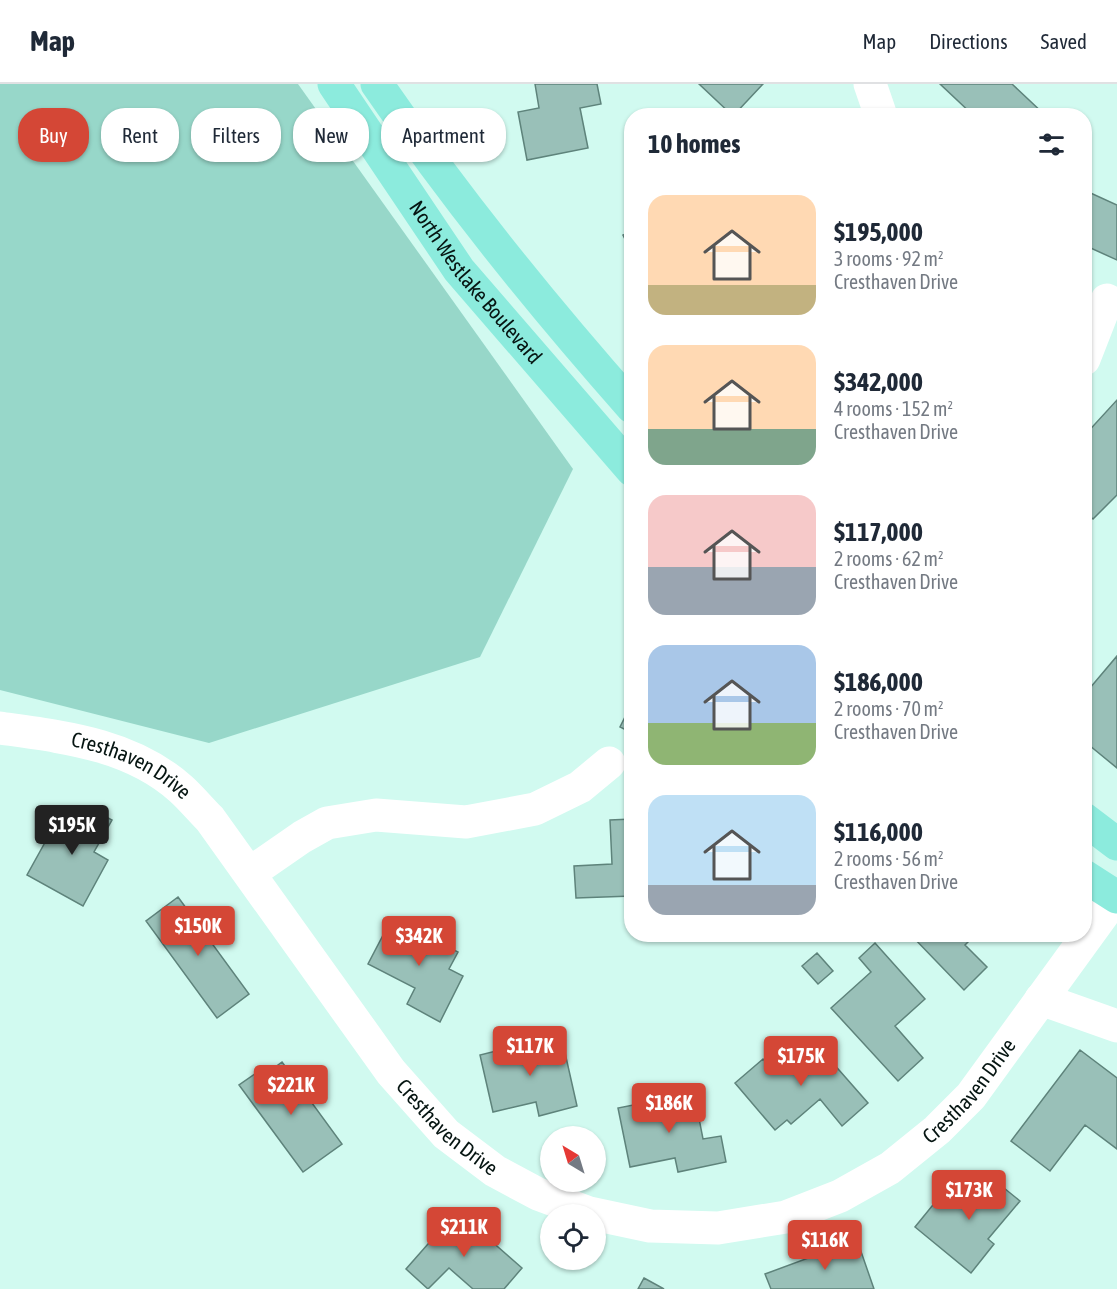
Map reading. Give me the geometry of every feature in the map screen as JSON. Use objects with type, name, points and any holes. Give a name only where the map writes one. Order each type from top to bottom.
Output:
[{"type":"main road","name":"North Westlake Boulevard","points":[[334,84],[459,270],[624,461]]},
{"type":"main road","name":"North Westlake Boulevard","points":[[377,84],[427,157],[489,238],[561,327],[624,398]]},
{"type":"main road","points":[[1092,825],[1117,844]]},
{"type":"main road","points":[[1092,881],[1117,896]]},
{"type":"street","points":[[870,84],[878,108]]},
{"type":"street","points":[[1092,334],[1103,300]]},
{"type":"street","name":"Cresthaven Drive","points":[[0,728],[78,739],[114,750],[150,767],[179,788],[210,819],[391,1072],[446,1134],[495,1171],[538,1194],[589,1213],[650,1226],[718,1228],[786,1217],[840,1196],[890,1168],[938,1130],[970,1096],[1083,942]]},
{"type":"street","points":[[250,873],[302,837],[327,823],[376,815],[466,822],[535,809],[580,787],[609,763]]},
{"type":"street","name":"Cresthaven Drive","points":[[1092,930],[1117,896]]},
{"type":"street","points":[[1041,999],[1117,1026]]},
{"type":"green space","points":[[0,84],[298,84],[315,108],[293,108],[293,162],[354,162],[573,469],[480,657],[209,743],[0,690]]},
{"type":"building","points":[[535,84],[597,84],[601,104],[580,108],[588,148],[527,160],[518,112],[539,108]]},
{"type":"building","points":[[699,84],[763,84],[740,108],[724,108]]},
{"type":"building","points":[[940,84],[1012,84],[1038,108],[966,108]]},
{"type":"building","points":[[1092,194],[1117,205],[1117,260],[1092,249]]},
{"type":"building","points":[[1117,400],[1117,495],[1093,519],[1092,518],[1092,427]]},
{"type":"building","points":[[1117,656],[1117,768],[1092,748],[1092,686]]},
{"type":"building","points":[[88,807],[112,820],[94,852],[108,860],[83,906],[27,875],[63,810],[82,820]]},
{"type":"building","points":[[624,819],[624,896],[576,898],[574,866],[612,864],[610,820]]},
{"type":"building","points":[[178,897],[249,994],[217,1018],[146,921]]},
{"type":"building","points":[[392,918],[458,952],[449,969],[463,976],[440,1022],[407,1004],[415,988],[368,964]]},
{"type":"building","points":[[918,942],[968,942],[965,945],[987,967],[964,990]]},
{"type":"building","points":[[875,943],[925,999],[895,1026],[923,1058],[898,1081],[831,1008],[871,972],[859,958]]},
{"type":"building","points":[[817,953],[833,971],[818,984],[802,966]]},
{"type":"building","points":[[561,1035],[577,1106],[539,1116],[536,1102],[493,1112],[480,1055]]},
{"type":"building","points":[[810,1037],[868,1103],[842,1126],[820,1099],[791,1124],[787,1120],[775,1130],[735,1083],[763,1059],[772,1070]]},
{"type":"building","points":[[1080,1050],[1117,1078],[1117,1149],[1085,1125],[1050,1171],[1011,1141]]},
{"type":"building","points":[[282,1062],[342,1144],[303,1172],[239,1085],[259,1071],[263,1076]]},
{"type":"building","points":[[694,1093],[703,1139],[721,1136],[726,1162],[678,1172],[675,1158],[630,1167],[618,1108]]},
{"type":"building","points":[[983,1171],[1020,1201],[988,1239],[994,1244],[971,1273],[915,1227],[941,1195],[954,1206]]},
{"type":"building","points":[[457,1211],[522,1268],[504,1289],[473,1289],[449,1268],[428,1289],[406,1269]]},
{"type":"building","points":[[857,1240],[874,1289],[771,1289],[765,1274]]},
{"type":"building","points":[[644,1278],[664,1289],[638,1289]]}]
